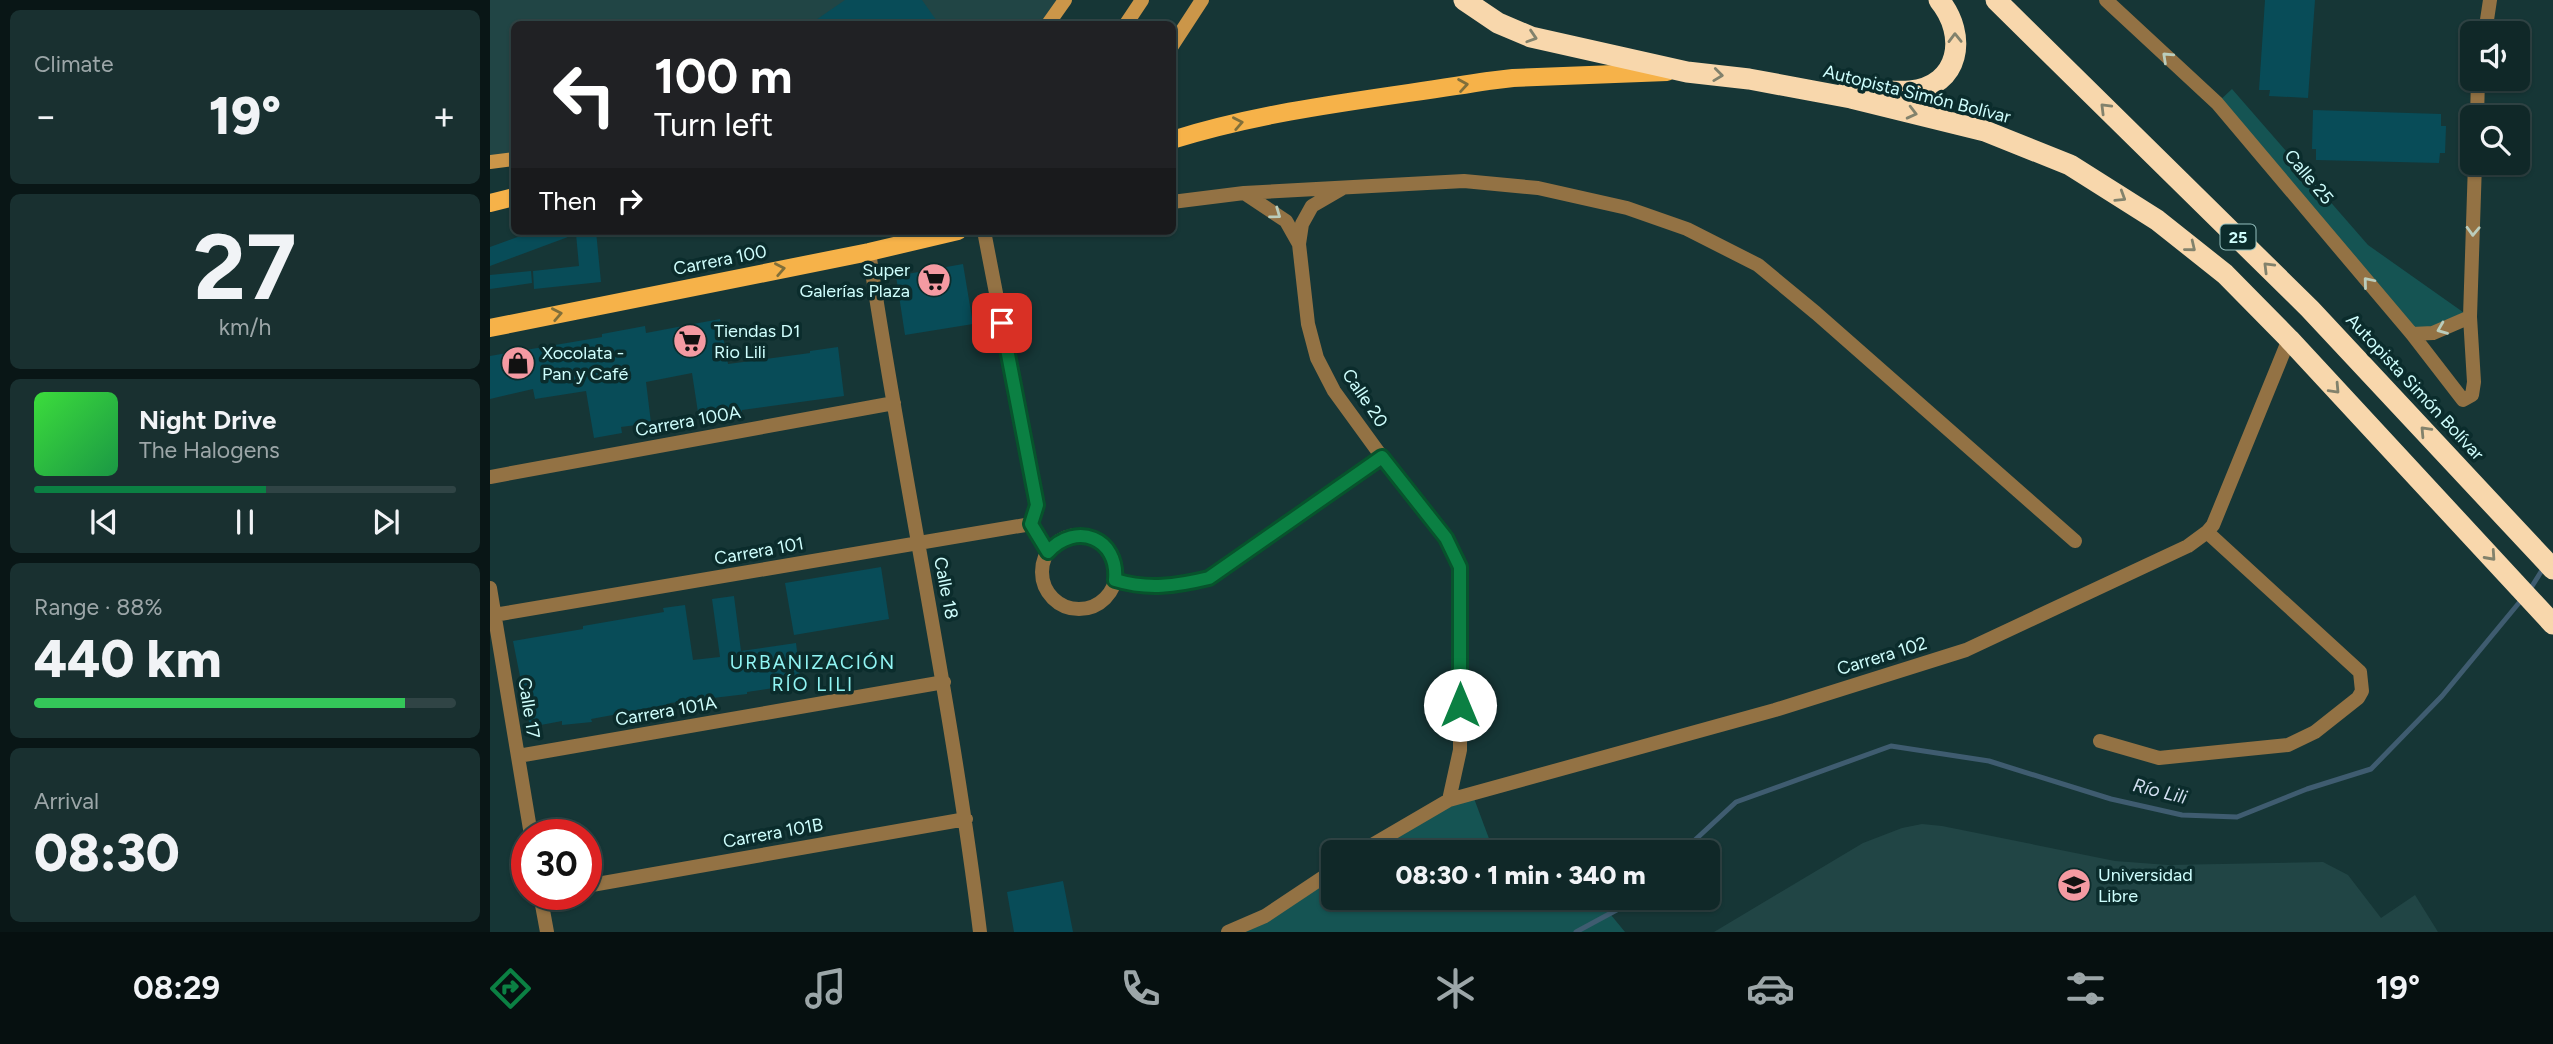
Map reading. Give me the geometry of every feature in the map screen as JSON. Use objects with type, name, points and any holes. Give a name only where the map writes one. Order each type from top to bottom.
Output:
[{"type":"highway","name":"Autopista Simón Bolívar","points":[[1464,0],[1514,31],[1559,45],[1686,72],[1749,79],[1851,97],[1985,131],[2070,165],[2157,220],[2225,274],[2553,624]]},
{"type":"highway","points":[[1749,79],[1898,91],[1922,89],[1935,83],[1944,74],[1956,50],[1955,25],[1939,0]]},
{"type":"highway","name":"Autopista Simón Bolívar","points":[[1996,0],[2310,309],[2553,569]]},
{"type":"main road","points":[[1050,21],[1065,0]]},
{"type":"main road","points":[[1128,21],[1142,0]]},
{"type":"main road","points":[[1176,40],[1202,0]]},
{"type":"main road","points":[[1176,139],[1228,124],[1281,114],[1488,81],[1686,72]]},
{"type":"main road","points":[[490,162],[511,159]]},
{"type":"main road","points":[[490,203],[511,198]]},
{"type":"main road","name":"Carrera 100","points":[[490,328],[940,235]]},
{"type":"street","name":"Calle 25","points":[[2106,0],[2217,103],[2412,334],[2461,399],[2472,395],[2474,382],[2470,317]]},
{"type":"street","points":[[2487,21],[2490,0]]},
{"type":"street","points":[[2412,334],[2433,333],[2470,317],[2475,175]]},
{"type":"street","points":[[1176,202],[1244,193],[1464,181],[1538,188],[1627,208],[1687,229],[1758,265],[2076,541]]},
{"type":"street","name":"Calle 20","points":[[1347,186],[1312,206],[1302,224],[1299,244],[1307,324],[1317,358],[1334,391],[1446,538],[1460,567],[1460,750],[1449,800]]},
{"type":"street","points":[[1244,193],[1286,222],[1299,244]]},
{"type":"street","points":[[985,235],[1037,505],[1031,524],[1048,552]]},
{"type":"street","name":"Calle 18","points":[[869,251],[944,682],[966,819],[980,932]]},
{"type":"street","name":"Carrera 102","points":[[1381,840],[1449,800],[1775,710],[1966,650],[2188,546],[2213,525],[2288,339]]},
{"type":"street","name":"Carrera 100A","points":[[490,477],[894,403]]},
{"type":"street","points":[[1115,580],[1136,587],[1179,585],[1209,578],[1382,457]]},
{"type":"street","name":"Carrera 101","points":[[494,615],[1031,524]]},
{"type":"street","points":[[2100,741],[2159,758],[2288,745],[2315,732],[2358,698],[2362,691],[2360,673],[2207,532]]},
{"type":"street","points":[[1073,536],[1093,538],[1109,551],[1116,570],[1115,580],[1110,592],[1101,601],[1090,607],[1077,609],[1054,599],[1046,589],[1042,577],[1043,564],[1048,552],[1063,539],[1073,536]]},
{"type":"street","name":"Calle 17","points":[[490,588],[528,819]]},
{"type":"street","name":"Carrera 101A","points":[[517,756],[944,682]]},
{"type":"street","name":"Carrera 101B","points":[[602,883],[966,819]]},
{"type":"street","points":[[1228,932],[1265,916],[1321,879]]},
{"type":"street","points":[[543,910],[547,932]]},
{"type":"shaded area","points":[[490,0],[1065,0],[1050,21],[511,21],[511,159],[490,162]]},
{"type":"shaded area","points":[[2232,89],[2368,245],[2470,317],[2412,334],[2217,103]]},
{"type":"shaded area","points":[[1472,793],[1490,840],[1383,840]]},
{"type":"shaded area","name":"Universidad Libre","points":[[1922,824],[2115,861],[2168,865],[2323,862],[2348,875],[2381,918],[2415,895],[2438,932],[1714,932],[1863,843],[1902,828]]},
{"type":"shaded area","points":[[1321,877],[1321,910],[1607,910],[1625,932],[1228,932]]},
{"type":"building","points":[[845,0],[922,0],[937,21],[814,21]]},
{"type":"building","points":[[2265,0],[2315,0],[2308,98],[2269,96],[2270,90],[2259,90]]},
{"type":"building","points":[[2313,110],[2441,114],[2441,126],[2446,126],[2445,153],[2440,153],[2439,163],[2316,160],[2316,149],[2312,149]]},
{"type":"building","points":[[523,235],[573,235],[490,266],[490,247]]},
{"type":"building","points":[[576,235],[596,235],[601,282],[534,289],[533,271],[579,266]]},
{"type":"building","points":[[963,264],[973,324],[905,335],[896,276]]},
{"type":"building","points":[[531,271],[532,283],[490,289],[490,275]]},
{"type":"building","points":[[720,319],[728,364],[838,347],[844,396],[742,410],[699,419],[692,373],[646,382],[651,423],[621,427],[622,433],[594,438],[586,391],[535,399],[533,389],[490,399],[490,356],[602,337],[602,334],[645,326],[646,333]]},
{"type":"building","points":[[881,567],[889,619],[794,635],[785,583]]},
{"type":"building","points":[[734,596],[741,651],[796,643],[801,684],[747,694],[670,703],[670,708],[618,714],[591,719],[592,722],[562,725],[562,721],[530,727],[513,641],[583,629],[583,626],[664,612],[663,608],[685,605],[693,660],[720,657],[712,599]]},
{"type":"building","points":[[1063,881],[1073,932],[1014,932],[1007,892]]},
{"type":"waterway","name":"Río Lili","points":[[2529,591],[2544,567]]},
{"type":"waterway","name":"Río Lili","points":[[1695,840],[1736,802],[1891,746],[1989,761],[2111,799],[2182,815],[2237,817],[2307,789],[2371,769],[2442,696],[2523,598]]},
{"type":"waterway","name":"Río Lili","points":[[1576,932],[1617,910]]},
{"type":"place","name":"Super Galerías Plaza","points":[[934,280]]},
{"type":"place","name":"Tiendas D1 Rio Lili","points":[[690,341]]},
{"type":"place","name":"Xocolata - Pan y Café","points":[[518,363]]},
{"type":"place","name":"Universidad Libre","points":[[2074,885]]},
{"type":"district","name":"URBANIZACIÓN RÍO LILI","points":[[813,673]]},
{"type":"route","points":[[1002,323],[1037,505],[1031,524],[1048,552],[1063,539],[1083,536],[1093,538],[1109,551],[1114,560],[1115,580],[1136,587],[1179,585],[1209,578],[1382,457],[1446,538],[1460,567],[1460,705]]}]
